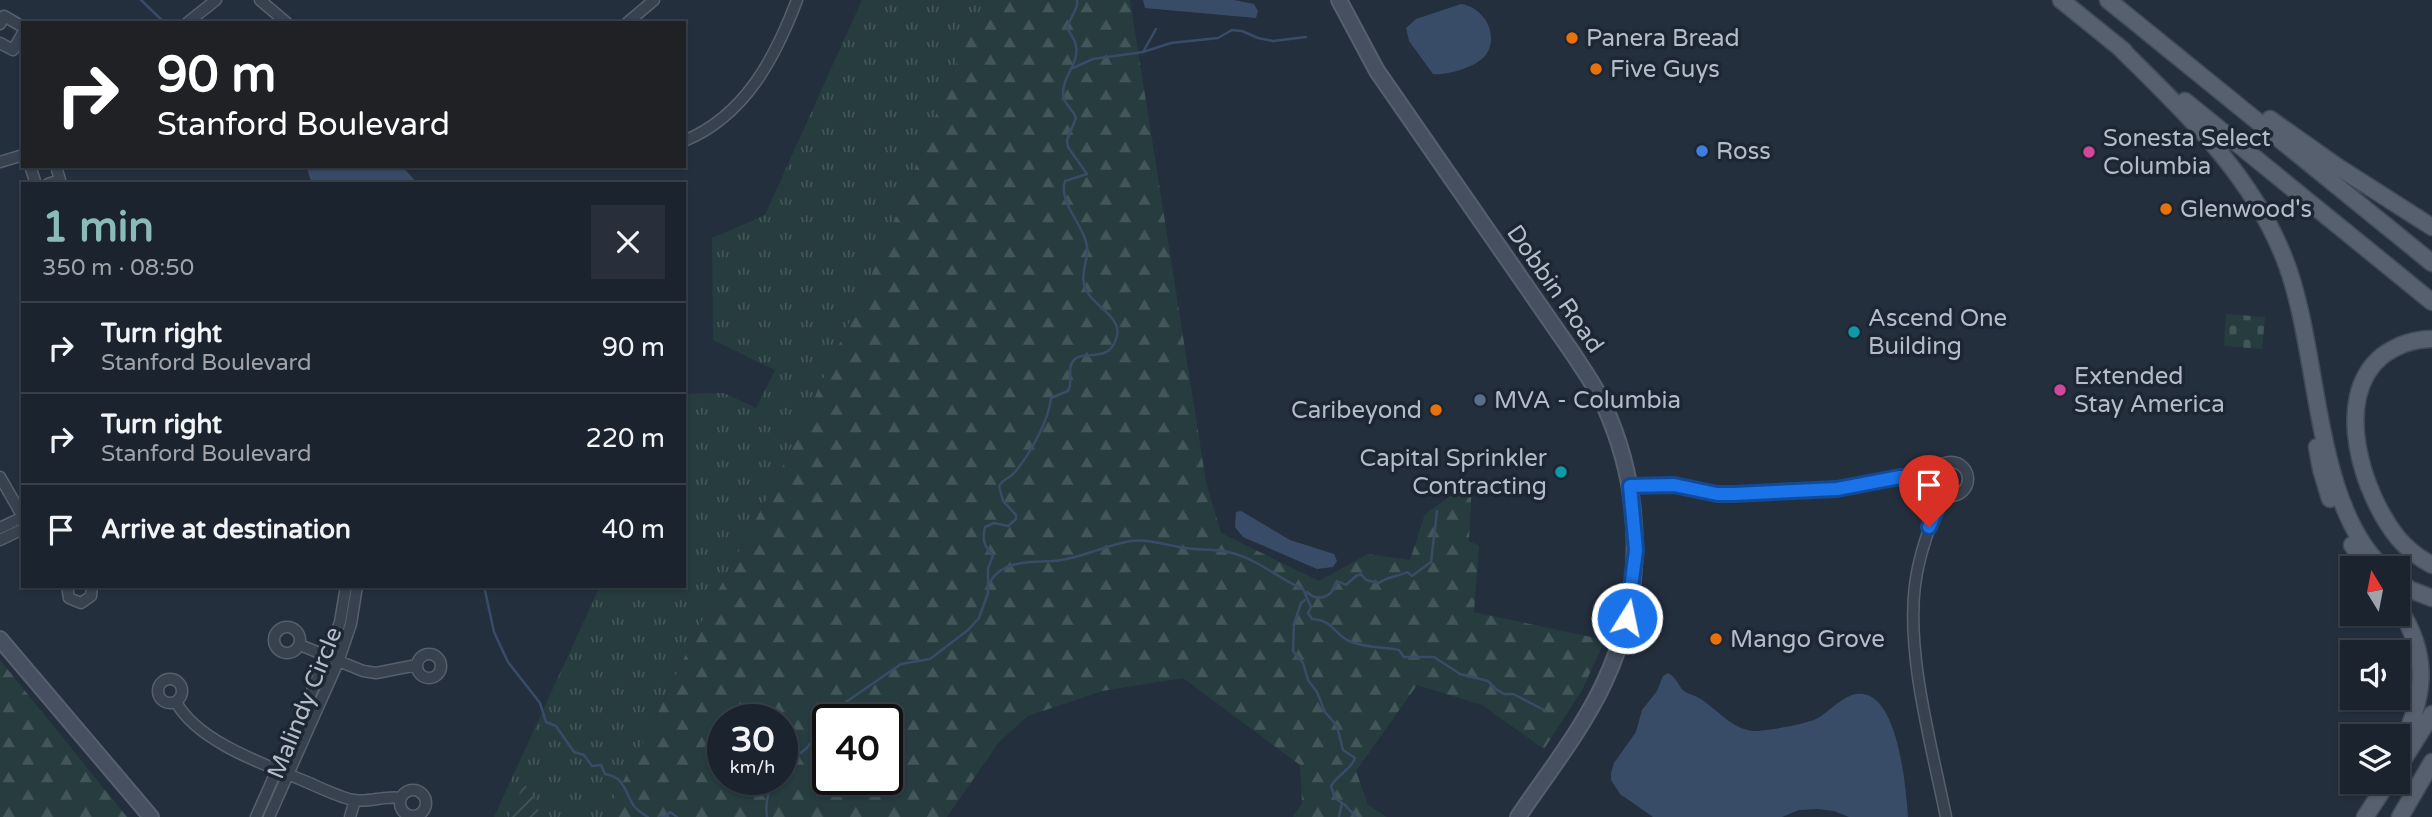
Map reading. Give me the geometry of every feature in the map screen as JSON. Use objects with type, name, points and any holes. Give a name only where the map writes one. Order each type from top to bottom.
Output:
[{"type":"main road","points":[[2061,0],[2432,302]]},
{"type":"main road","points":[[2108,0],[2432,263]]},
{"type":"main road","points":[[2151,34],[2338,167],[2432,227]]},
{"type":"main road","points":[[2116,45],[2222,153],[2262,211],[2284,256],[2301,310],[2331,466],[2346,512],[2373,556]]},
{"type":"main road","points":[[2432,339],[2399,345],[2377,361],[2366,375],[2360,389],[2356,420],[2361,462],[2376,501],[2397,537],[2414,554],[2432,565]]},
{"type":"main road","points":[[2319,413],[2317,447],[2328,493],[2346,537],[2359,556]]},
{"type":"main road","points":[[2410,589],[2432,598]]},
{"type":"main road","points":[[2409,626],[2416,639],[2422,672],[2417,708],[2410,724]]},
{"type":"main road","points":[[2410,749],[2432,714]]},
{"type":"main road","points":[[2402,817],[2432,762]]},
{"type":"main road","points":[[2402,817],[2432,777]]},
{"type":"main road","points":[[2364,817],[2376,794]]},
{"type":"main road","points":[[2364,817],[2380,794]]},
{"type":"street","points":[[190,21],[216,0]]},
{"type":"street","points":[[260,0],[285,21]]},
{"type":"street","points":[[629,21],[654,0]]},
{"type":"street","points":[[686,140],[714,126],[758,82],[797,0]]},
{"type":"street","name":"Dobbin Road","points":[[1339,0],[1377,72],[1591,382],[1612,423],[1630,486],[1636,550],[1630,604],[1619,645],[1604,684],[1590,709],[1518,817]]},
{"type":"street","points":[[0,24],[5,16],[21,26]]},
{"type":"street","points":[[0,43],[13,50],[21,36]]},
{"type":"street","points":[[0,162],[21,156]]},
{"type":"street","points":[[54,182],[60,180],[56,168]]},
{"type":"street","points":[[1947,463],[1959,464],[1968,475],[1965,488],[1954,495],[1943,493],[1937,487],[1935,477],[1938,468],[1947,463]]},
{"type":"street","points":[[0,477],[21,514]]},
{"type":"street","points":[[1630,486],[1674,485],[1717,494],[1734,494],[1837,489],[1900,477],[1935,477]]},
{"type":"street","points":[[1943,493],[1920,557],[1912,608],[1915,651],[1945,817]]},
{"type":"street","points":[[0,528],[21,518]]},
{"type":"street","points":[[0,540],[21,530]]},
{"type":"street","points":[[67,588],[69,598],[81,603],[91,596],[92,588]]},
{"type":"street","name":"Malindy Circle","points":[[332,659],[346,588]]},
{"type":"street","name":"Malindy Circle","points":[[269,817],[283,772],[332,659],[351,624],[357,588]]},
{"type":"street","points":[[0,639],[151,817]]},
{"type":"street","points":[[300,645],[363,671],[376,673],[417,665]]},
{"type":"street","points":[[176,702],[198,728],[243,754],[283,772],[355,800],[401,798]]},
{"type":"street","name":"Malindy Circle","points":[[256,817],[283,772]]},
{"type":"street","points":[[350,817],[355,800]]},
{"type":"green space","points":[[862,0],[985,0],[950,78],[888,239],[773,487],[604,817],[541,817],[531,792],[524,783],[509,817],[494,817],[599,588],[686,588],[686,394],[724,393],[756,408],[775,370],[713,340],[712,238],[765,215]]},
{"type":"green space","points":[[985,0],[1130,0],[1206,482],[1221,533],[1319,581],[1368,554],[1410,560],[1425,514],[1472,481],[1469,541],[1479,546],[1474,612],[1605,640],[1582,690],[1544,749],[1482,705],[1417,685],[1356,771],[1368,805],[1387,817],[1293,817],[1302,803],[1300,765],[1183,678],[1102,691],[1028,716],[999,742],[947,817],[604,817],[773,487],[888,239],[950,78]]},
{"type":"green space","points":[[2226,314],[2265,317],[2262,349],[2224,346]]},
{"type":"green space","points":[[0,660],[127,817],[0,817]]},
{"type":"green space","points":[[524,783],[531,792],[541,817],[509,817]]},
{"type":"water","points":[[1143,0],[1234,0],[1254,4],[1258,11],[1256,18],[1145,8]]},
{"type":"water","points":[[1461,4],[1476,10],[1487,22],[1491,37],[1487,53],[1471,66],[1454,72],[1433,74],[1409,41],[1406,28],[1416,19]]},
{"type":"water","points":[[307,168],[404,168],[416,182],[311,182]]},
{"type":"water","points":[[1241,511],[1290,540],[1334,554],[1337,561],[1333,567],[1317,569],[1243,537],[1235,527],[1236,512]]},
{"type":"water","points":[[1668,673],[1684,691],[1703,700],[1737,726],[1754,731],[1811,721],[1847,697],[1868,695],[1880,704],[1896,740],[1902,762],[1908,817],[1849,817],[1818,809],[1799,810],[1782,817],[1653,817],[1620,794],[1611,780],[1611,773],[1614,763],[1636,732],[1642,710],[1657,691],[1663,676]]},
{"type":"waterway","points":[[141,0],[163,21]]},
{"type":"waterway","points":[[798,755],[815,737],[819,724],[837,715],[846,702],[901,664],[930,659],[968,630],[979,618],[988,593],[988,568],[993,556],[985,543],[985,527],[994,523],[1008,526],[1016,519],[1016,515],[1003,501],[999,486],[1015,472],[1027,456],[1043,426],[1051,398],[1068,391],[1074,360],[1103,353],[1114,345],[1117,336],[1115,323],[1092,298],[1083,281],[1087,246],[1068,206],[1064,189],[1065,181],[1087,174],[1068,147],[1067,140],[1076,118],[1063,95],[1065,81],[1076,56],[1075,42],[1067,27],[1077,0]]},
{"type":"waterway","points":[[1143,52],[1156,29]]},
{"type":"waterway","points":[[1073,68],[1093,59],[1143,52],[1171,43],[1218,38],[1232,30],[1273,41],[1306,37]]},
{"type":"waterway","points":[[1307,592],[1315,597],[1323,597],[1331,593],[1336,584],[1340,582],[1346,585],[1361,574],[1366,580],[1379,583],[1407,572],[1412,576],[1431,562],[1437,511]]},
{"type":"waterway","points":[[990,582],[995,575],[1010,566],[1063,560],[1131,541],[1226,551],[1251,560],[1303,589],[1311,607],[1308,613],[1312,619],[1325,622],[1349,641],[1399,650],[1404,657],[1434,657],[1460,674],[1488,681],[1504,694],[1513,694],[1546,711]]},
{"type":"waterway","points":[[484,588],[494,632],[508,662],[540,703],[546,722],[556,726],[574,752],[584,755],[592,766],[601,765],[605,774],[617,778],[634,806],[648,817]]},
{"type":"waterway","points":[[1305,600],[1301,603],[1294,624],[1293,651],[1303,663],[1308,680],[1317,692],[1325,712],[1337,726],[1343,750],[1355,758],[1331,786],[1335,798],[1342,803],[1339,817]]},
{"type":"waterway","points":[[767,817],[769,795]]},
{"type":"waterway","points":[[1344,804],[1356,817]]},
{"type":"waterway","points":[[660,817],[665,817],[670,812],[677,817]]},
{"type":"place","name":"Panera Bread","points":[[1572,38]]},
{"type":"place","name":"Five Guys","points":[[1596,69]]},
{"type":"place","name":"Ross","points":[[1702,151]]},
{"type":"place","name":"Sonesta Select Columbia","points":[[2089,152]]},
{"type":"place","name":"Glenwood's","points":[[2166,209]]},
{"type":"place","name":"Ascend One Building","points":[[1854,332]]},
{"type":"place","name":"Extended Stay America","points":[[2060,390]]},
{"type":"place","name":"MVA - Columbia","points":[[1480,400]]},
{"type":"place","name":"Caribeyond","points":[[1436,410]]},
{"type":"place","name":"Capital Sprinkler Contracting","points":[[1561,472]]},
{"type":"place","name":"Mango Grove","points":[[1716,639]]},
{"type":"route","points":[[1627,618],[1636,550],[1630,486],[1662,484],[1717,494],[1734,494],[1837,489],[1900,477],[1935,477],[1937,487],[1943,493],[1929,527]]}]
